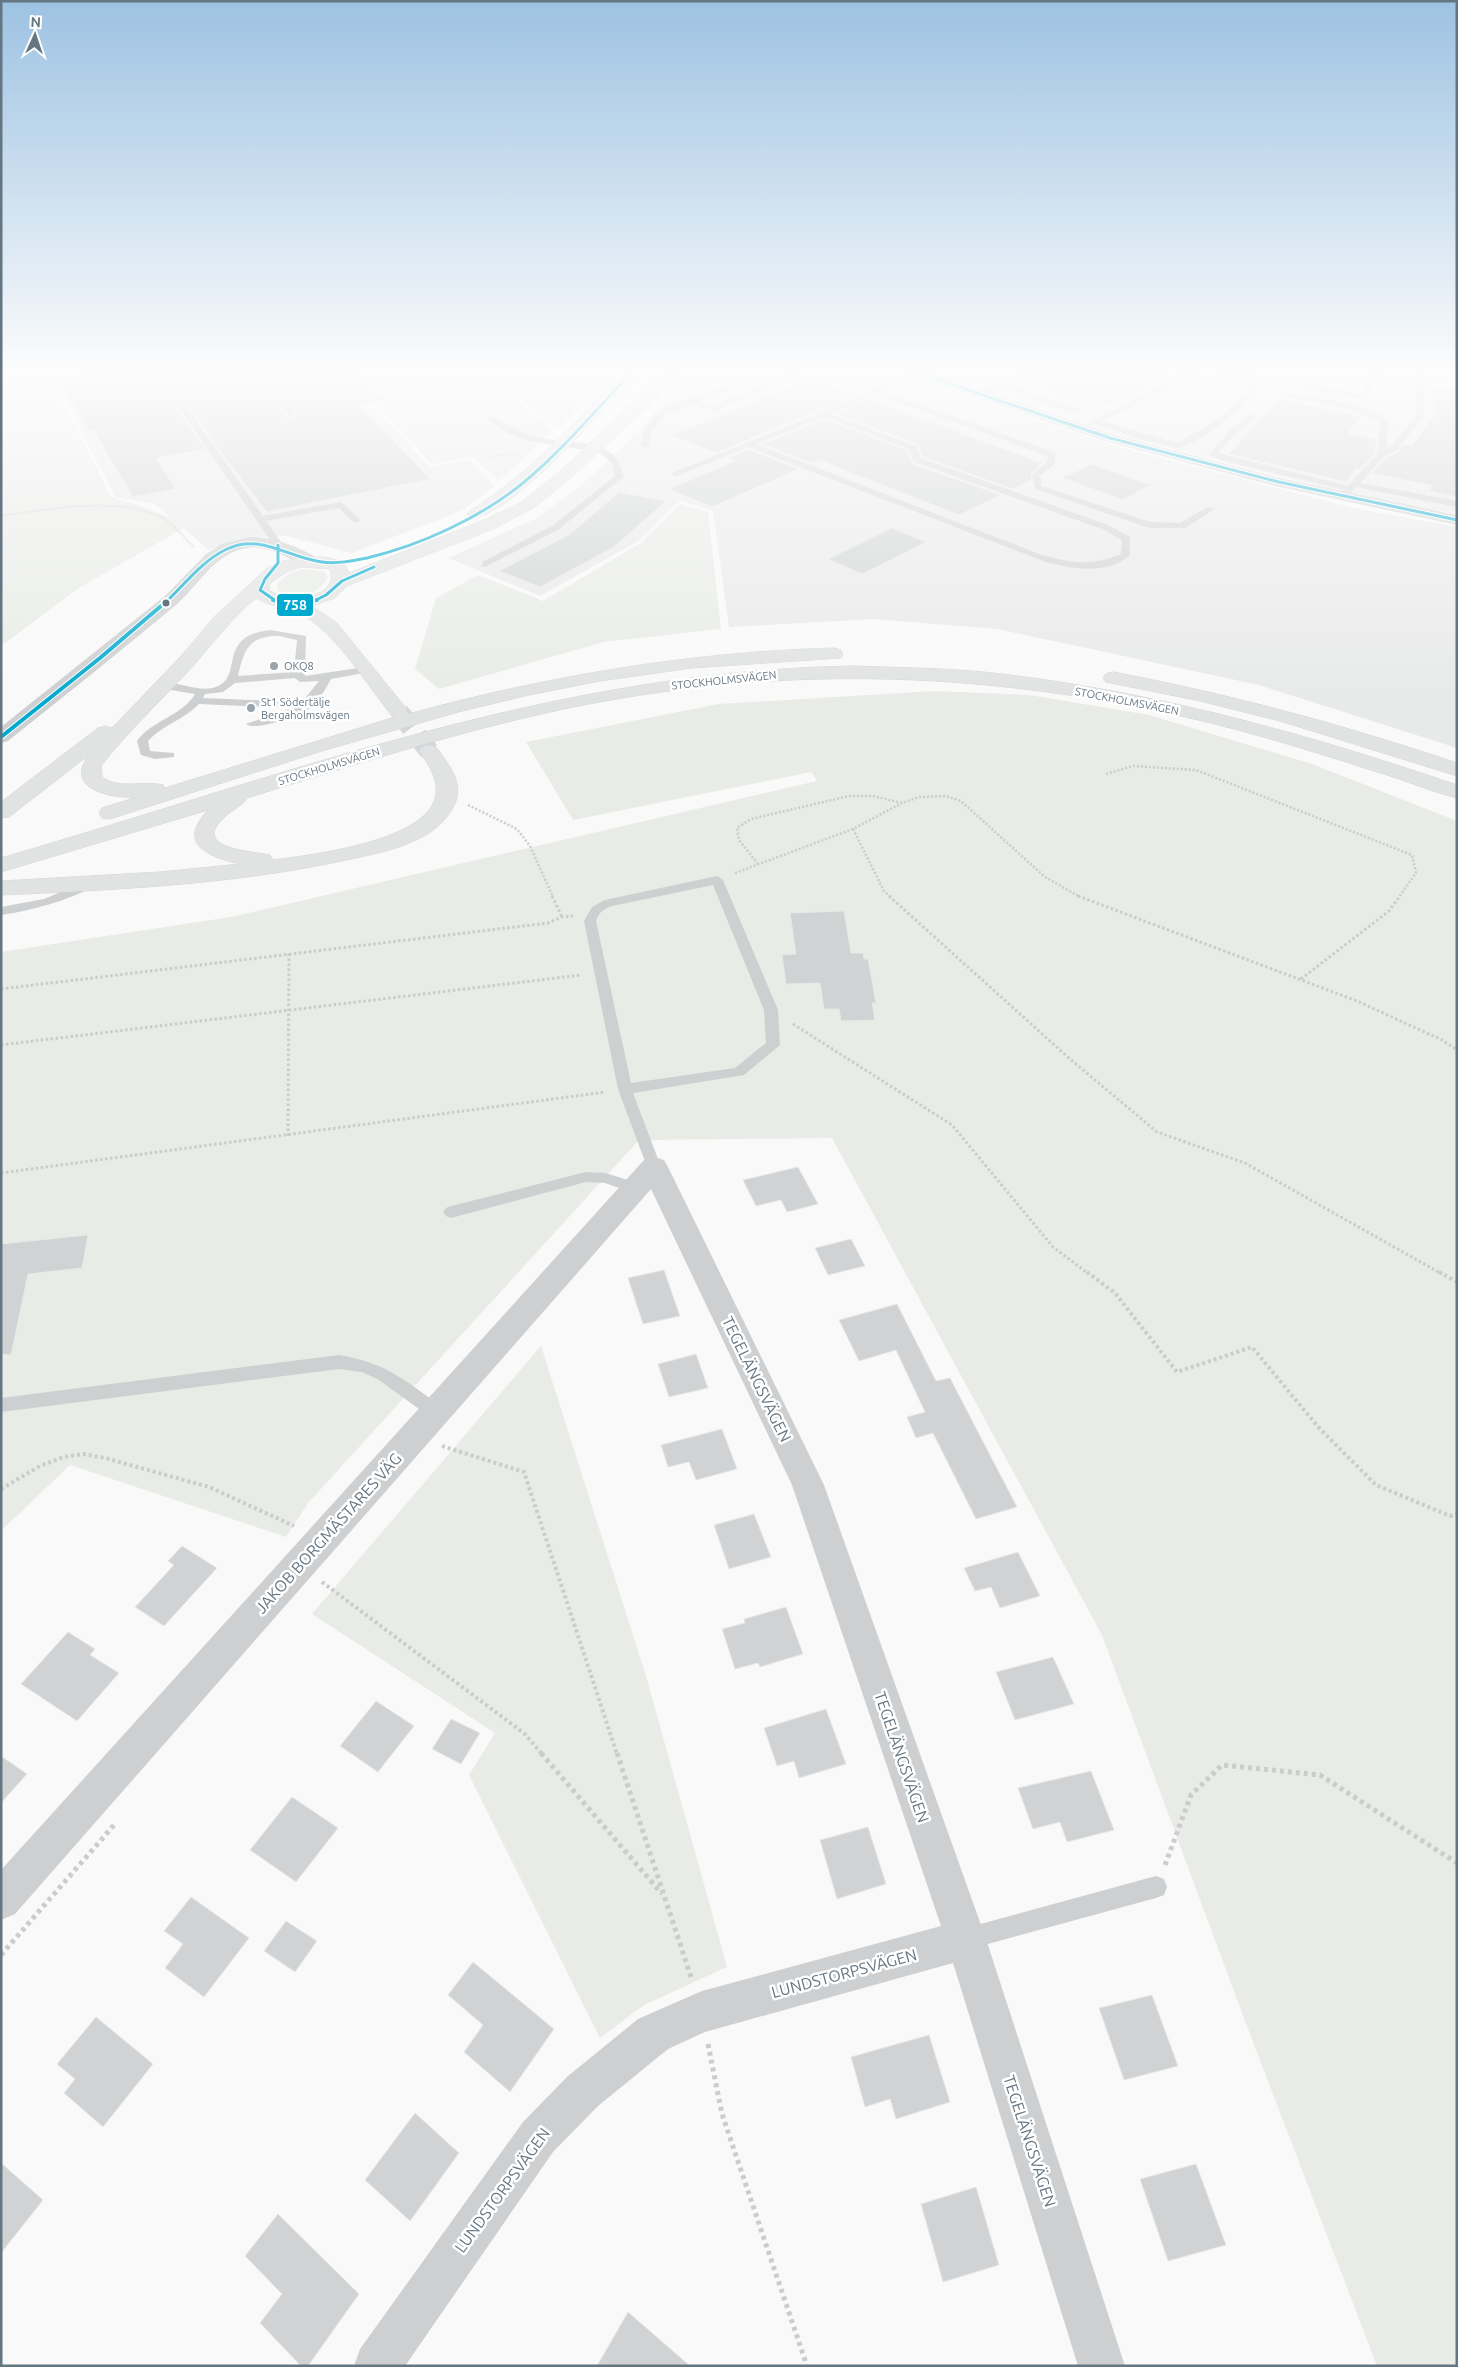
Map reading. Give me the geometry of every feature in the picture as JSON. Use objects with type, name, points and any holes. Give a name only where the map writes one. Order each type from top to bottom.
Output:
[{"type":"main road","points":[[202,782],[148,790],[114,790],[103,787],[90,774],[91,766],[97,756],[158,692],[233,607],[278,568],[310,561],[333,564],[382,553],[458,523],[487,507],[528,479]]},
{"type":"main road","points":[[214,630],[243,614],[287,603],[311,602],[325,597],[339,583],[513,513],[547,492],[560,479]]},
{"type":"main road","points":[[333,564],[340,569],[339,583]]},
{"type":"main road","points":[[260,585],[262,594],[266,597],[312,613],[331,627],[399,712]]},
{"type":"main road","points":[[325,597],[331,627]]},
{"type":"main road","name":"STOCKHOLMSVÄGEN","points":[[1,847],[99,818],[202,782],[439,712],[567,682],[708,661],[788,655],[850,654]]},
{"type":"main road","points":[[893,654],[1029,665]]},
{"type":"main road","name":"STOCKHOLMSVÄGEN","points":[[1066,670],[1209,697],[1354,736],[1457,770]]},
{"type":"main road","name":"STOCKHOLMSVÄGEN","points":[[1,865],[454,729],[559,704],[651,688],[703,681],[791,674],[858,672],[993,680],[1136,701],[1286,738],[1457,792]]},
{"type":"main road","points":[[1,812],[158,692]]},
{"type":"main road","points":[[1,888],[210,876],[276,867],[390,843],[414,833],[440,812],[447,792],[446,780],[442,770],[429,751]]},
{"type":"main road","points":[[252,789],[230,803],[210,820],[205,828],[204,837],[207,845],[228,856],[246,859],[323,858]]},
{"type":"street","points":[[1303,479],[1349,490],[1457,520]]},
{"type":"street","points":[[1,737],[174,597],[214,556],[226,549],[239,545],[266,542],[278,545],[310,561]]},
{"type":"street","points":[[278,545],[280,561],[278,568]]},
{"type":"street","name":"JAKOB BORGMÄSTARES VÄG","points":[[1,1900],[645,1177]]},
{"type":"street","name":"TEGELÄNGSVÄGEN","points":[[645,1177],[808,1485],[966,1939],[1102,2366]]},
{"type":"street","name":"LUNDSTORPSVÄGEN","points":[[377,2366],[538,2137],[583,2091],[653,2034],[702,2012],[966,1939]]},
{"type":"lane","points":[[233,479],[278,545]]},
{"type":"lane","points":[[485,564],[555,528],[616,479]]},
{"type":"lane","points":[[838,479],[1036,556],[1076,568],[1106,565],[1125,555],[1127,539],[1105,527],[972,479]]},
{"type":"lane","points":[[1037,479],[1038,487],[1149,525],[1182,526],[1211,509]]},
{"type":"lane","points":[[1307,479],[1349,490],[1457,504]]},
{"type":"lane","points":[[1349,490],[1359,479]]},
{"type":"lane","points":[[260,519],[341,504],[356,520]]},
{"type":"lane","points":[[170,755],[155,756],[145,753],[142,741],[150,729],[165,720],[182,714],[200,696],[230,684],[242,647],[250,638],[267,634],[288,633],[302,638],[300,679],[310,680],[364,670]]},
{"type":"lane","points":[[232,680],[299,675]]},
{"type":"lane","points":[[251,724],[263,723],[306,705],[322,690],[328,677]]},
{"type":"lane","points":[[158,692],[306,705]]},
{"type":"lane","points":[[451,1212],[586,1177],[645,1177],[625,1089],[600,973],[590,921],[592,914],[598,907],[717,880],[771,1010],[773,1045],[739,1072],[625,1089]]},
{"type":"lane","points":[[1,911],[32,908],[52,903],[92,883]]},
{"type":"lane","points":[[1,1405],[339,1362],[364,1366],[385,1375],[436,1412]]},
{"type":"lane","points":[[966,1939],[1156,1887]]},
{"type":"path","points":[[1,516],[72,508],[110,507],[144,511],[162,518],[200,552],[214,556]]},
{"type":"path","points":[[1106,774],[1133,766],[1196,770],[1412,855],[1416,873],[1389,911],[1300,980]]},
{"type":"path","points":[[758,864],[739,840],[737,828],[751,819],[849,796],[872,796],[902,803]]},
{"type":"path","points":[[717,880],[853,829],[902,803],[919,797],[946,796],[961,801],[1045,877],[1084,899],[1357,1002],[1442,1040],[1457,1050]]},
{"type":"path","points":[[1,989],[548,923],[562,917],[530,846],[517,829],[464,803]]},
{"type":"path","points":[[853,829],[884,891],[1070,1060],[1157,1132],[1245,1163],[1370,1236],[1457,1282]]},
{"type":"path","points":[[288,953],[290,1009],[288,1136]]},
{"type":"path","points":[[1,1045],[600,973]]},
{"type":"path","points":[[771,1010],[952,1125],[1053,1247],[1115,1293],[1177,1372],[1252,1347],[1319,1428],[1376,1485],[1450,1516],[1457,1514]]},
{"type":"path","points":[[1,1173],[288,1136],[625,1089]]},
{"type":"path","points":[[413,1437],[524,1472],[702,2012],[722,2114],[808,2366]]},
{"type":"path","points":[[1,1489],[40,1466],[64,1457],[83,1454],[105,1458],[209,1487],[323,1539]]},
{"type":"path","points":[[300,1565],[525,1734],[664,1896]]},
{"type":"path","points":[[1156,1887],[1190,1795],[1222,1765],[1320,1775],[1457,1863]]},
{"type":"shaded area","points":[[1,479],[102,479],[111,497],[144,507],[189,525],[79,588],[1,646]]},
{"type":"shaded area","points":[[106,479],[488,479],[495,486],[463,510],[352,553],[287,536],[253,537],[209,550],[155,504],[115,497]]},
{"type":"shaded area","points":[[587,479],[1244,479],[1354,508],[1457,527],[1457,748],[1259,685],[997,629],[874,619],[729,627],[713,511],[680,501],[637,542],[540,596],[448,558],[535,519]]},
{"type":"shaded area","points":[[1292,479],[1457,479],[1457,514],[1357,496]]},
{"type":"shaded area","points":[[680,504],[708,512],[721,629],[604,642],[439,689],[415,669],[436,598],[478,575],[543,601],[641,543]]},
{"type":"shaded area","points":[[305,569],[324,571],[328,577],[313,592],[299,596],[291,596],[278,591],[277,584],[291,572]]},
{"type":"shaded area","points":[[935,691],[1029,695],[1149,715],[1312,764],[1457,821],[1457,2366],[1377,2366],[1245,2021],[1102,1635],[832,1138],[639,1140],[308,1503],[286,1537],[70,1465],[1,1531],[1,952],[231,917],[817,781],[811,772],[573,820],[526,742],[719,704]]},
{"type":"shaded area","points":[[541,1346],[646,1676],[727,1967],[644,2005],[600,2038],[469,1775],[495,1733],[312,1614]]},
{"type":"building","points":[[123,479],[170,479],[176,489],[133,497]]},
{"type":"building","points":[[242,479],[428,479],[267,512]]},
{"type":"building","points":[[691,479],[775,479],[712,507],[669,489]]},
{"type":"building","points":[[869,479],[957,479],[1001,495],[959,515]]},
{"type":"building","points":[[986,479],[1031,479],[1013,489]]},
{"type":"building","points":[[1066,479],[1135,479],[1150,485],[1123,500]]},
{"type":"building","points":[[1335,479],[1348,479],[1346,482]]},
{"type":"building","points":[[1402,479],[1457,479],[1457,497],[1429,491],[1433,486]]},
{"type":"building","points":[[619,492],[666,501],[614,547],[540,587],[499,571],[570,534]]},
{"type":"building","points":[[892,528],[926,542],[862,574],[828,559]]},
{"type":"building","points":[[844,911],[851,953],[863,953],[864,959],[868,959],[876,1003],[872,1003],[875,1020],[841,1021],[839,1009],[824,1009],[820,983],[786,984],[782,955],[796,954],[790,913]]},
{"type":"building","points":[[798,1167],[818,1204],[787,1212],[781,1200],[756,1206],[743,1180]]},
{"type":"building","points":[[88,1235],[82,1268],[28,1274],[11,1355],[1,1354],[1,1244]]},
{"type":"building","points":[[851,1239],[865,1266],[828,1275],[815,1248]]},
{"type":"building","points":[[664,1270],[680,1316],[643,1324],[628,1278]]},
{"type":"building","points":[[897,1304],[936,1381],[950,1378],[1017,1507],[976,1519],[933,1433],[916,1438],[907,1417],[925,1412],[896,1350],[859,1361],[839,1320]]},
{"type":"building","points":[[696,1354],[708,1388],[669,1397],[658,1364]]},
{"type":"building","points":[[722,1429],[737,1469],[696,1480],[689,1462],[668,1467],[661,1445]]},
{"type":"building","points":[[754,1514],[771,1557],[729,1569],[714,1525]]},
{"type":"building","points":[[182,1546],[217,1568],[164,1626],[135,1607],[174,1565],[168,1561]]},
{"type":"building","points":[[1018,1552],[1040,1596],[1000,1608],[991,1587],[975,1591],[964,1568]]},
{"type":"building","points":[[786,1607],[803,1654],[760,1667],[758,1663],[735,1669],[722,1629],[745,1623],[744,1619]]},
{"type":"building","points":[[68,1632],[95,1649],[90,1655],[119,1673],[77,1721],[21,1684]]},
{"type":"building","points":[[1053,1657],[1074,1704],[1015,1720],[996,1672]]},
{"type":"building","points":[[376,1701],[414,1726],[378,1772],[340,1746]]},
{"type":"building","points":[[826,1709],[846,1764],[799,1778],[794,1761],[777,1766],[764,1728]]},
{"type":"building","points":[[451,1719],[480,1733],[461,1764],[432,1749]]},
{"type":"building","points":[[1,1756],[27,1774],[1,1803]]},
{"type":"building","points":[[1091,1771],[1114,1830],[1067,1842],[1060,1822],[1033,1829],[1018,1788]]},
{"type":"building","points":[[292,1797],[338,1828],[296,1882],[250,1850]]},
{"type":"building","points":[[868,1827],[886,1884],[837,1899],[820,1840]]},
{"type":"building","points":[[191,1897],[249,1938],[204,1997],[165,1968],[183,1944],[164,1931]]},
{"type":"building","points":[[286,1921],[317,1941],[295,1972],[264,1951]]},
{"type":"building","points":[[473,1962],[554,2029],[510,2092],[464,2052],[483,2025],[448,1995]]},
{"type":"building","points":[[1152,1995],[1178,2066],[1124,2080],[1099,2008]]},
{"type":"building","points":[[96,2017],[153,2064],[103,2127],[64,2093],[75,2079],[57,2064]]},
{"type":"building","points":[[929,2035],[950,2102],[896,2119],[890,2099],[865,2107],[851,2057]]},
{"type":"building","points":[[415,2113],[459,2153],[410,2221],[365,2180]]},
{"type":"building","points":[[1,2163],[43,2200],[1,2253]]},
{"type":"building","points":[[1196,2164],[1226,2245],[1168,2261],[1140,2179]]},
{"type":"building","points":[[976,2187],[999,2265],[943,2282],[921,2204]]},
{"type":"building","points":[[278,2214],[359,2294],[308,2366],[301,2366],[260,2323],[282,2294],[245,2256]]},
{"type":"building","points":[[628,2312],[690,2366],[597,2366]]},
{"type":"tunnel","points":[[399,712],[429,751]]},
{"type":"transit line","name":"758","points":[[1,737],[139,626],[166,603],[210,560],[228,548],[258,543],[321,562],[336,563],[357,560],[399,548],[459,523],[486,508],[527,479]]},
{"type":"transit line","name":"758","points":[[1269,479],[1457,520]]},
{"type":"transit line","name":"758","points":[[278,545],[278,563],[265,579],[260,590],[273,601],[281,603],[299,605],[316,601],[342,581],[374,567]]},
{"type":"place","name":"OKQ8","points":[[274,666]]},
{"type":"place","name":"St1 Södertälje Bergaholmsvägen","points":[[251,708]]}]
